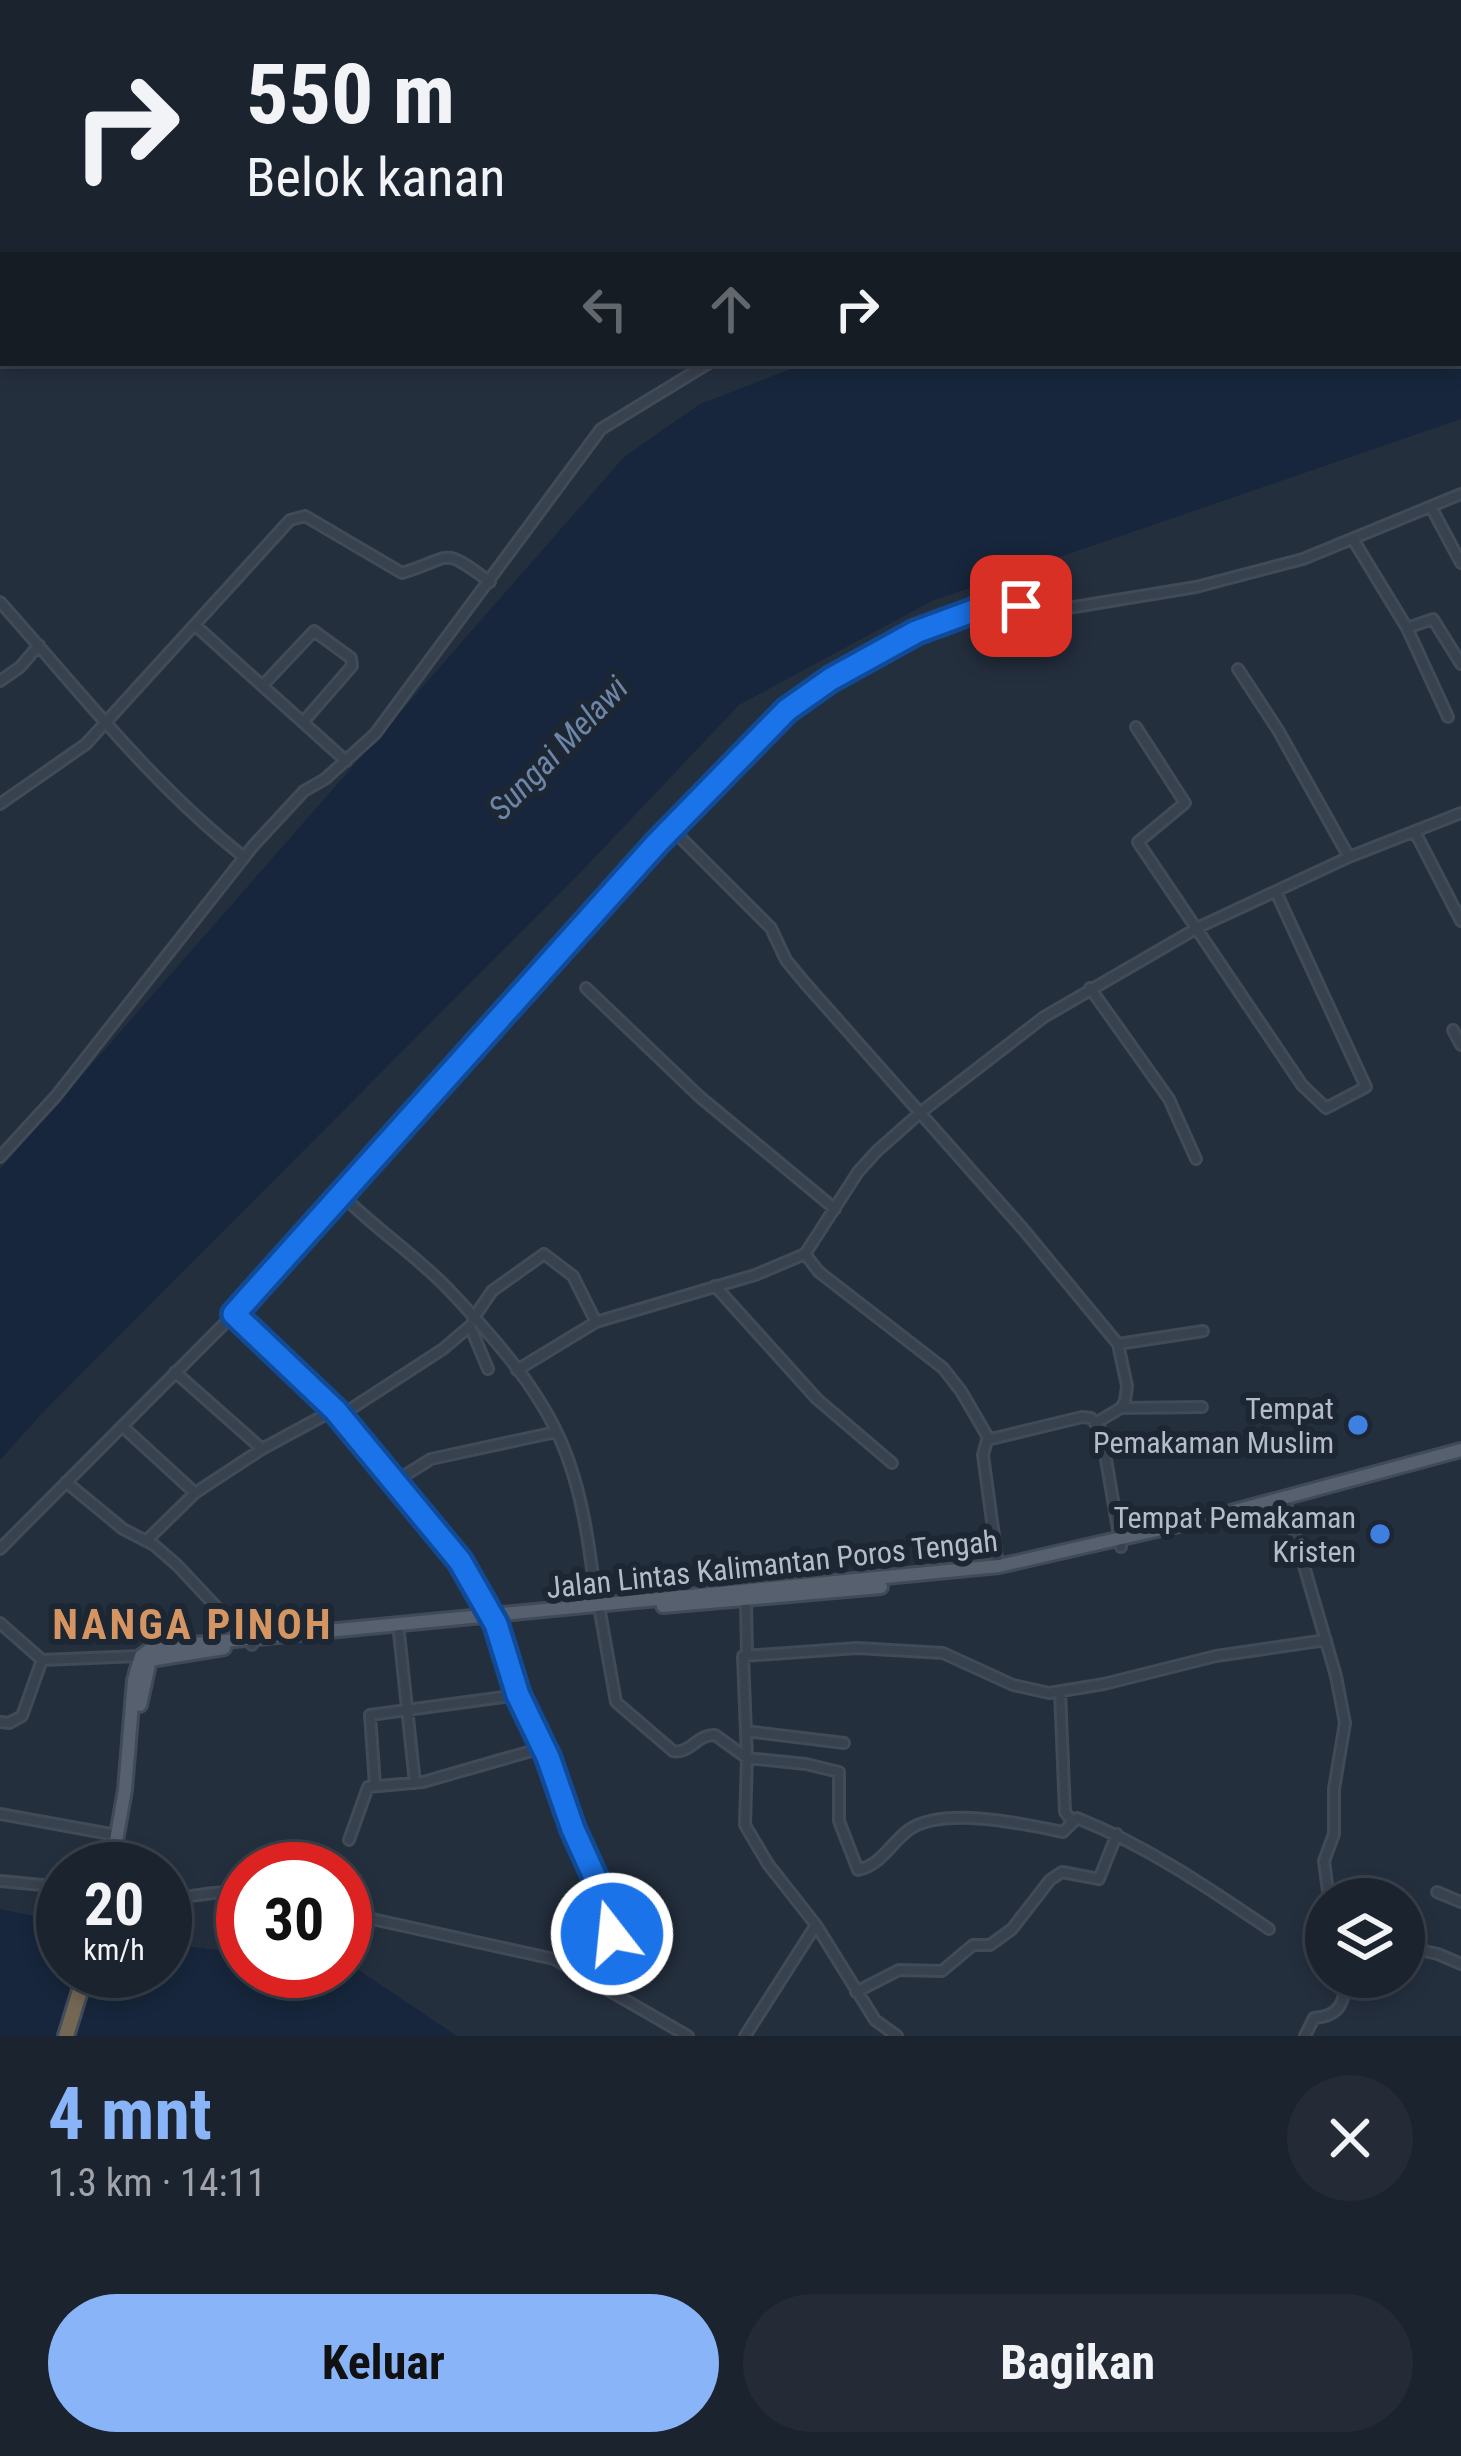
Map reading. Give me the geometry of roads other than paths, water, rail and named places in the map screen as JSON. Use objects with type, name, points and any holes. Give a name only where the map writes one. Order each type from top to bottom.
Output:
[{"type":"highway","points":[[66,2036],[78,1998]]},
{"type":"main road","name":"Jalan Lintas Kalimantan Poros Tengah","points":[[599,1609],[746,1601],[1000,1574],[1461,1453]]},
{"type":"main road","name":"Jalan Lintas Kalimantan Poros Tengah","points":[[116,1842],[134,1680],[141,1656],[152,1648],[494,1620],[999,1567],[1286,1504],[1461,1453]]},
{"type":"main road","name":"Jalan Lintas Kalimantan Poros Tengah","points":[[125,1790],[150,1660],[249,1641],[399,1633],[494,1620]]},
{"type":"street","points":[[0,1157],[56,1096],[244,857],[304,791],[375,734],[601,429],[704,366]]},
{"type":"street","points":[[0,1549],[234,1314],[672,829],[804,695],[938,623],[1001,605],[1062,609],[1196,587],[1303,560],[1461,494]]},
{"type":"street","points":[[1431,507],[1461,563]]},
{"type":"street","points":[[0,804],[86,744],[290,520],[304,516],[402,573],[442,554],[451,555],[490,582]]},
{"type":"street","points":[[1354,541],[1407,628],[1448,717]]},
{"type":"street","points":[[0,602],[206,827],[244,857]]},
{"type":"street","points":[[1407,628],[1433,619],[1461,664]]},
{"type":"street","points":[[196,627],[346,761]]},
{"type":"street","points":[[264,684],[314,631],[351,658],[352,665],[304,721]]},
{"type":"street","points":[[0,681],[39,645]]},
{"type":"street","points":[[1238,669],[1349,857]]},
{"type":"street","points":[[1136,727],[1185,803],[1138,842],[1302,1085],[1326,1108],[1366,1087],[1276,892]]},
{"type":"street","points":[[517,1370],[596,1322],[786,1264],[805,1254],[858,1172],[921,1112],[1044,1017],[1199,927],[1349,857],[1461,813]]},
{"type":"street","points":[[672,829],[771,928],[786,960],[1118,1343],[1127,1386],[1121,1408]]},
{"type":"street","points":[[1415,832],[1461,921]]},
{"type":"street","points":[[586,988],[700,1096],[835,1209]]},
{"type":"street","points":[[1090,988],[1168,1099],[1196,1159]]},
{"type":"street","points":[[1453,1030],[1461,1045]]},
{"type":"street","points":[[341,1194],[454,1294],[474,1326],[488,1369]]},
{"type":"street","points":[[149,1544],[195,1493],[262,1449],[338,1413],[443,1349],[474,1326],[492,1291],[544,1254],[574,1276],[596,1322]]},
{"type":"street","points":[[805,1254],[836,1286],[943,1368],[962,1390],[989,1438]]},
{"type":"street","points":[[716,1286],[818,1399],[892,1463]]},
{"type":"street","points":[[234,1314],[338,1413],[460,1561],[494,1620],[518,1695],[611,1918],[608,1952],[595,1979]]},
{"type":"street","points":[[474,1326],[505,1352],[556,1432],[576,1486],[611,1691],[623,1711],[673,1751],[679,1753],[700,1737],[715,1735],[747,1758],[839,1772],[839,1821],[858,1870],[877,1862],[907,1831],[927,1822],[958,1819],[1063,1832],[1077,1818],[1172,1863],[1269,1929]]},
{"type":"street","points":[[1118,1343],[1203,1330]]},
{"type":"street","points":[[175,1372],[262,1449]]},
{"type":"street","points":[[1097,1423],[1121,1408],[1202,1407]]},
{"type":"street","points":[[989,1438],[1082,1417],[1097,1423]]},
{"type":"street","points":[[1097,1423],[1120,1543]]},
{"type":"street","points":[[122,1426],[195,1493]]},
{"type":"street","points":[[394,1482],[431,1460],[556,1432]]},
{"type":"street","points":[[989,1438],[982,1455],[999,1567]]},
{"type":"street","points":[[67,1482],[203,1589],[249,1641]]},
{"type":"street","points":[[1286,1504],[1345,1723],[1334,1790],[1334,1834],[1324,1861],[1326,1878]]},
{"type":"street","points":[[746,1601],[746,1653],[741,1661],[747,1758],[745,1825],[768,1864],[816,1925],[875,2020],[897,2036]]},
{"type":"street","points":[[0,1623],[42,1660],[141,1656]]},
{"type":"street","points":[[399,1633],[415,1784]]},
{"type":"street","points":[[746,1653],[857,1648],[943,1653],[1025,1689],[1060,1691],[1216,1656],[1326,1640]]},
{"type":"street","points":[[0,1722],[22,1717],[42,1660]]},
{"type":"street","points":[[1060,1691],[1065,1812],[1072,1821]]},
{"type":"street","points":[[375,1785],[370,1715],[518,1695]]},
{"type":"street","points":[[746,1731],[844,1743]]},
{"type":"street","points":[[350,1840],[364,1790],[375,1785],[415,1784],[542,1748]]},
{"type":"street","points":[[0,1814],[117,1836]]},
{"type":"street","points":[[856,1992],[899,1970],[943,1971],[973,1946],[990,1945],[1019,1922],[1062,1872],[1100,1879],[1117,1834]]},
{"type":"street","points":[[0,1881],[36,1884]]},
{"type":"street","points":[[1437,1892],[1461,1902]]},
{"type":"street","points":[[372,1919],[554,1959],[688,2036]]},
{"type":"street","points":[[746,2036],[816,1925]]},
{"type":"street","points":[[1425,1951],[1461,1964]]},
{"type":"street","points":[[1305,2036],[1314,2018],[1329,2017],[1343,1998]]},
{"type":"water","name":"Sungai Melawi","points":[[799,366],[1461,366],[1461,419],[932,601],[739,705],[579,874],[0,1460],[0,1169],[624,457],[700,404]]},
{"type":"water","points":[[0,1909],[36,1916],[36,1998],[192,1998],[192,1947],[216,1950],[216,1998],[372,1998],[372,1980],[457,2036],[0,2036]]},
{"type":"place","name":"Tempat Pemakaman Muslim","points":[[1358,1425]]},
{"type":"place","name":"Tempat Pemakaman Kristen","points":[[1380,1534]]},
{"type":"district","name":"NANGA PINOH","points":[[193,1624]]}]
